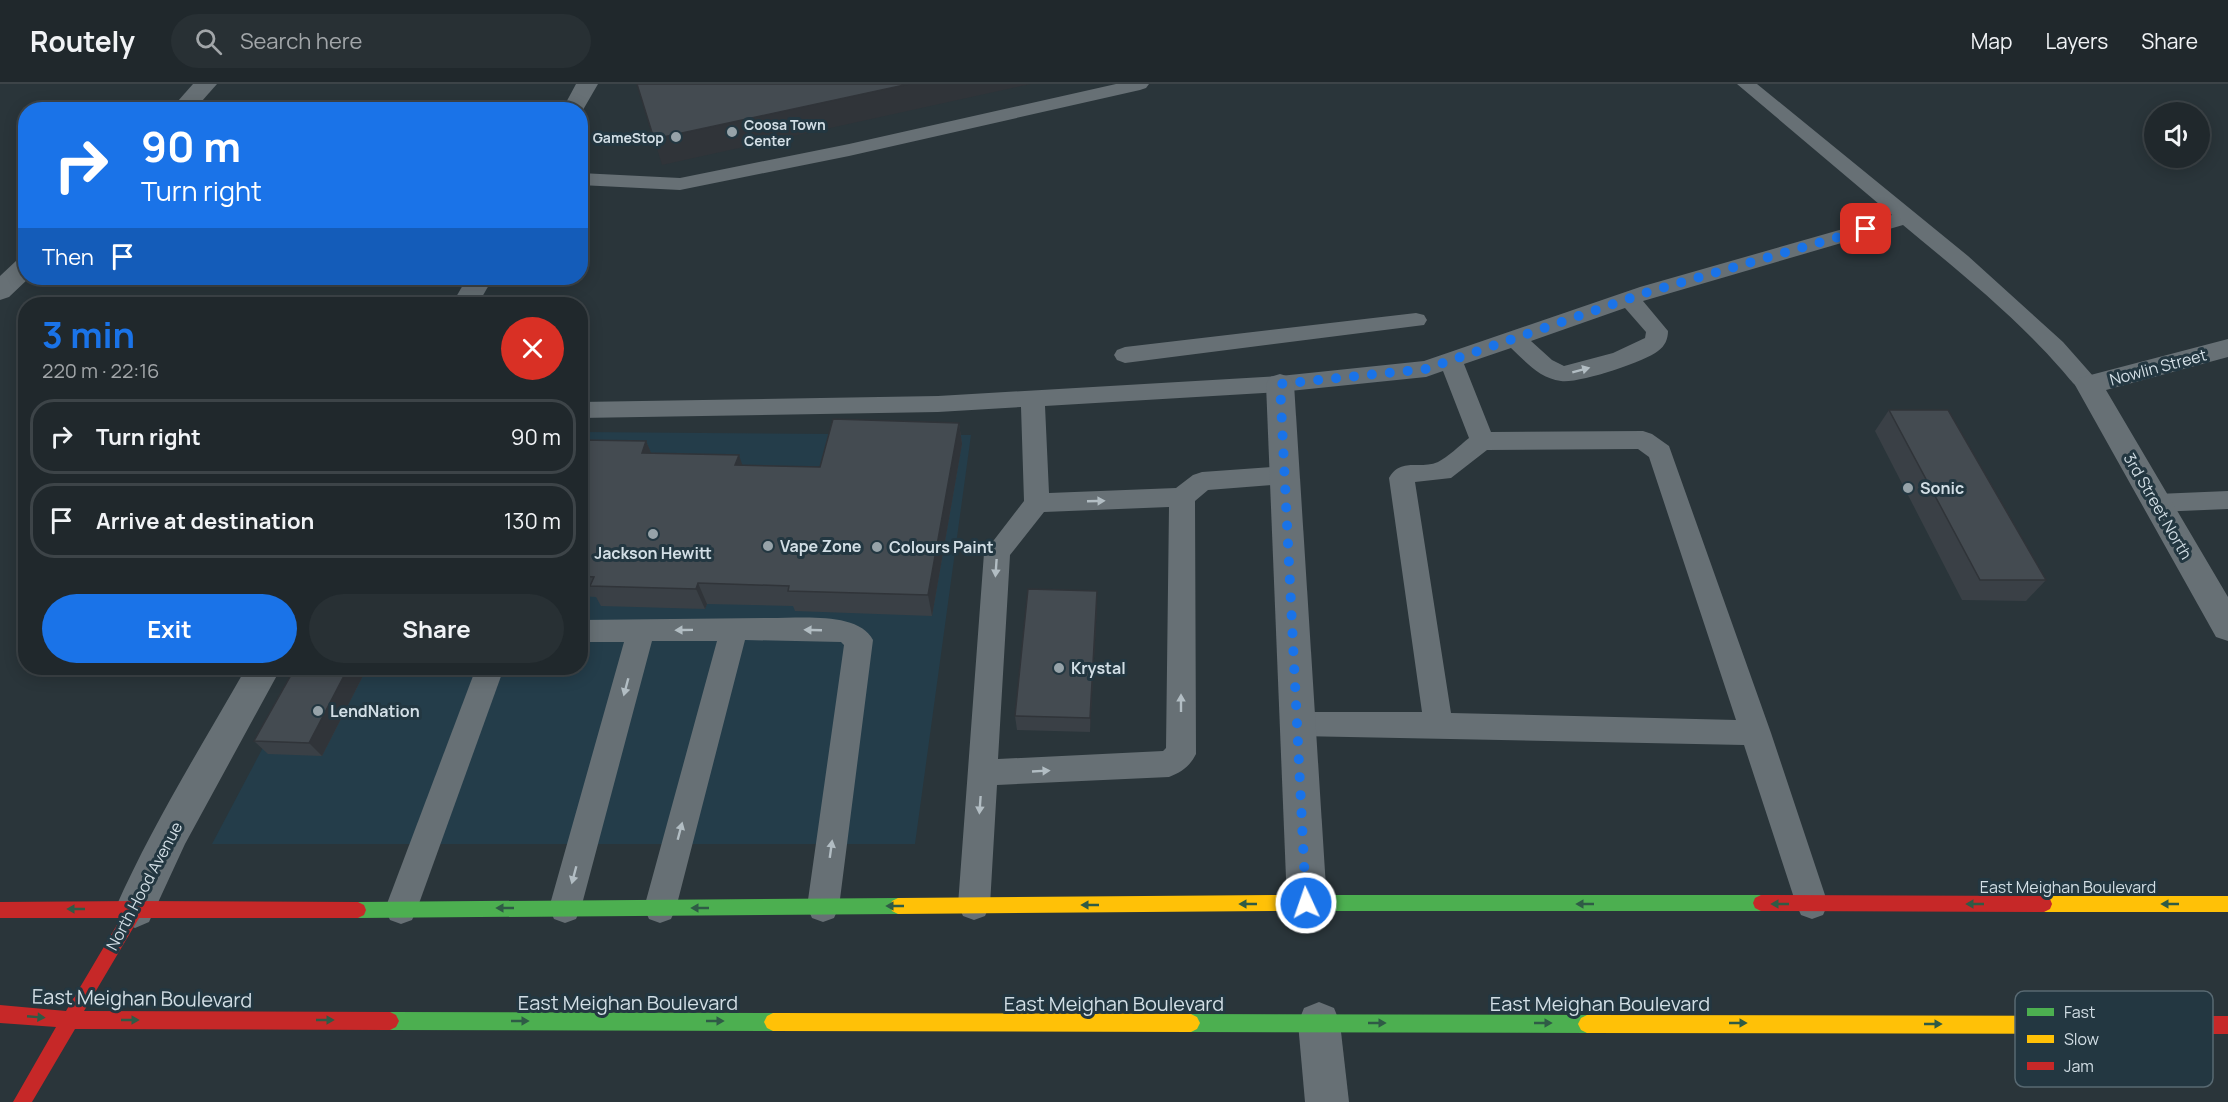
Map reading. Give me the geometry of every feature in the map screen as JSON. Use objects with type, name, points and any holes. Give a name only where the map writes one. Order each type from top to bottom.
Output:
[{"type":"highway","name":"East Meighan Boulevard","points":[[0,910],[1306,903],[2228,904]]},
{"type":"highway","name":"North Hood Avenue","points":[[22,1102],[135,909]]},
{"type":"highway","name":"East Meighan Boulevard","points":[[0,1014],[72,1020],[2015,1025]]},
{"type":"highway","name":"East Meighan Boulevard","points":[[2213,1025],[2228,1025]]},
{"type":"street","points":[[189,102],[206,84]]},
{"type":"street","points":[[577,102],[587,84]]},
{"type":"street","points":[[0,291],[18,274]]},
{"type":"street","name":"Nowlin Street","points":[[2089,385],[2228,348]]},
{"type":"street","points":[[1280,384],[1306,903]]},
{"type":"street","name":"3rd Street North","points":[[2089,385],[2225,617]]},
{"type":"street","name":"North Hood Avenue","points":[[135,909],[172,832],[260,675]]},
{"type":"street","points":[[1319,1023],[1327,1102]]},
{"type":"lane","points":[[588,179],[680,184],[849,150],[1140,84]]},
{"type":"lane","points":[[1746,84],[1907,217],[2055,347],[2089,385]]},
{"type":"lane","points":[[588,410],[938,404],[1280,384],[1426,369],[1629,299],[1907,217]]},
{"type":"lane","points":[[1515,338],[1547,368],[1564,374],[1634,355],[1648,348],[1656,340],[1657,331],[1629,299]]},
{"type":"lane","points":[[1125,355],[1416,320]]},
{"type":"lane","points":[[1451,361],[1482,441]]},
{"type":"lane","points":[[974,905],[997,553],[1037,503],[1033,398]]},
{"type":"lane","points":[[1438,725],[1402,478],[1409,473],[1442,472],[1482,441],[1643,440],[1660,452],[1812,904]]},
{"type":"lane","points":[[1037,503],[1182,497],[1202,482],[1285,475]]},
{"type":"lane","points":[[982,773],[1169,764],[1181,754],[1182,497]]},
{"type":"lane","points":[[2157,503],[2228,500]]},
{"type":"lane","points":[[660,908],[734,629]]},
{"type":"lane","points":[[588,631],[734,629],[846,631],[859,640],[823,907]]},
{"type":"lane","points":[[565,908],[641,630]]},
{"type":"lane","points":[[401,909],[487,675]]},
{"type":"lane","points":[[1298,724],[1438,725],[1756,734]]},
{"type":"shaded area","points":[[588,432],[971,435],[915,844],[212,844],[301,675],[588,675]]},
{"type":"building","points":[[637,84],[909,84],[654,139]]},
{"type":"building","points":[[1889,410],[1948,410],[2046,580],[1980,580]]},
{"type":"building","points":[[833,419],[959,423],[928,595],[788,591],[789,586],[698,583],[696,589],[590,586],[594,577],[588,577],[588,440],[646,441],[642,453],[739,455],[735,465],[820,467]]},
{"type":"building","name":"Krystal","points":[[1028,589],[1097,591],[1090,718],[1015,716]]},
{"type":"building","points":[[291,675],[344,675],[309,743],[254,741]]},
{"type":"traffic: fast","points":[[1283,903],[1761,903]]},
{"type":"traffic: fast","points":[[358,910],[898,906]]},
{"type":"traffic: fast","points":[[390,1021],[773,1022]]},
{"type":"traffic: fast","points":[[1191,1023],[1587,1024]]},
{"type":"traffic: slow","points":[[898,906],[1283,903]]},
{"type":"traffic: slow","points":[[2044,904],[2228,904]]},
{"type":"traffic: slow","points":[[773,1022],[1191,1023]]},
{"type":"traffic: slow","points":[[1587,1024],[2015,1025]]},
{"type":"traffic: jam","points":[[1761,903],[2044,904]]},
{"type":"traffic: jam","points":[[22,1102],[135,909]]},
{"type":"traffic: jam","points":[[0,910],[358,910]]},
{"type":"traffic: jam","points":[[0,1014],[72,1020],[390,1021]]},
{"type":"traffic: jam","points":[[2213,1025],[2228,1025]]},
{"type":"place","name":"Coosa Town Center","points":[[732,132]]},
{"type":"place","name":"GameStop","points":[[676,137]]},
{"type":"place","name":"Sonic","points":[[1908,488]]},
{"type":"place","name":"Jackson Hewitt","points":[[653,534]]},
{"type":"place","name":"Vape Zone","points":[[768,546]]},
{"type":"place","name":"Colours Paint","points":[[877,547]]},
{"type":"place","name":"Krystal","points":[[1059,668]]},
{"type":"place","name":"LendNation","points":[[318,711]]},
{"type":"route","points":[[1306,903],[1280,384],[1426,369],[1648,292],[1866,229]]}]
